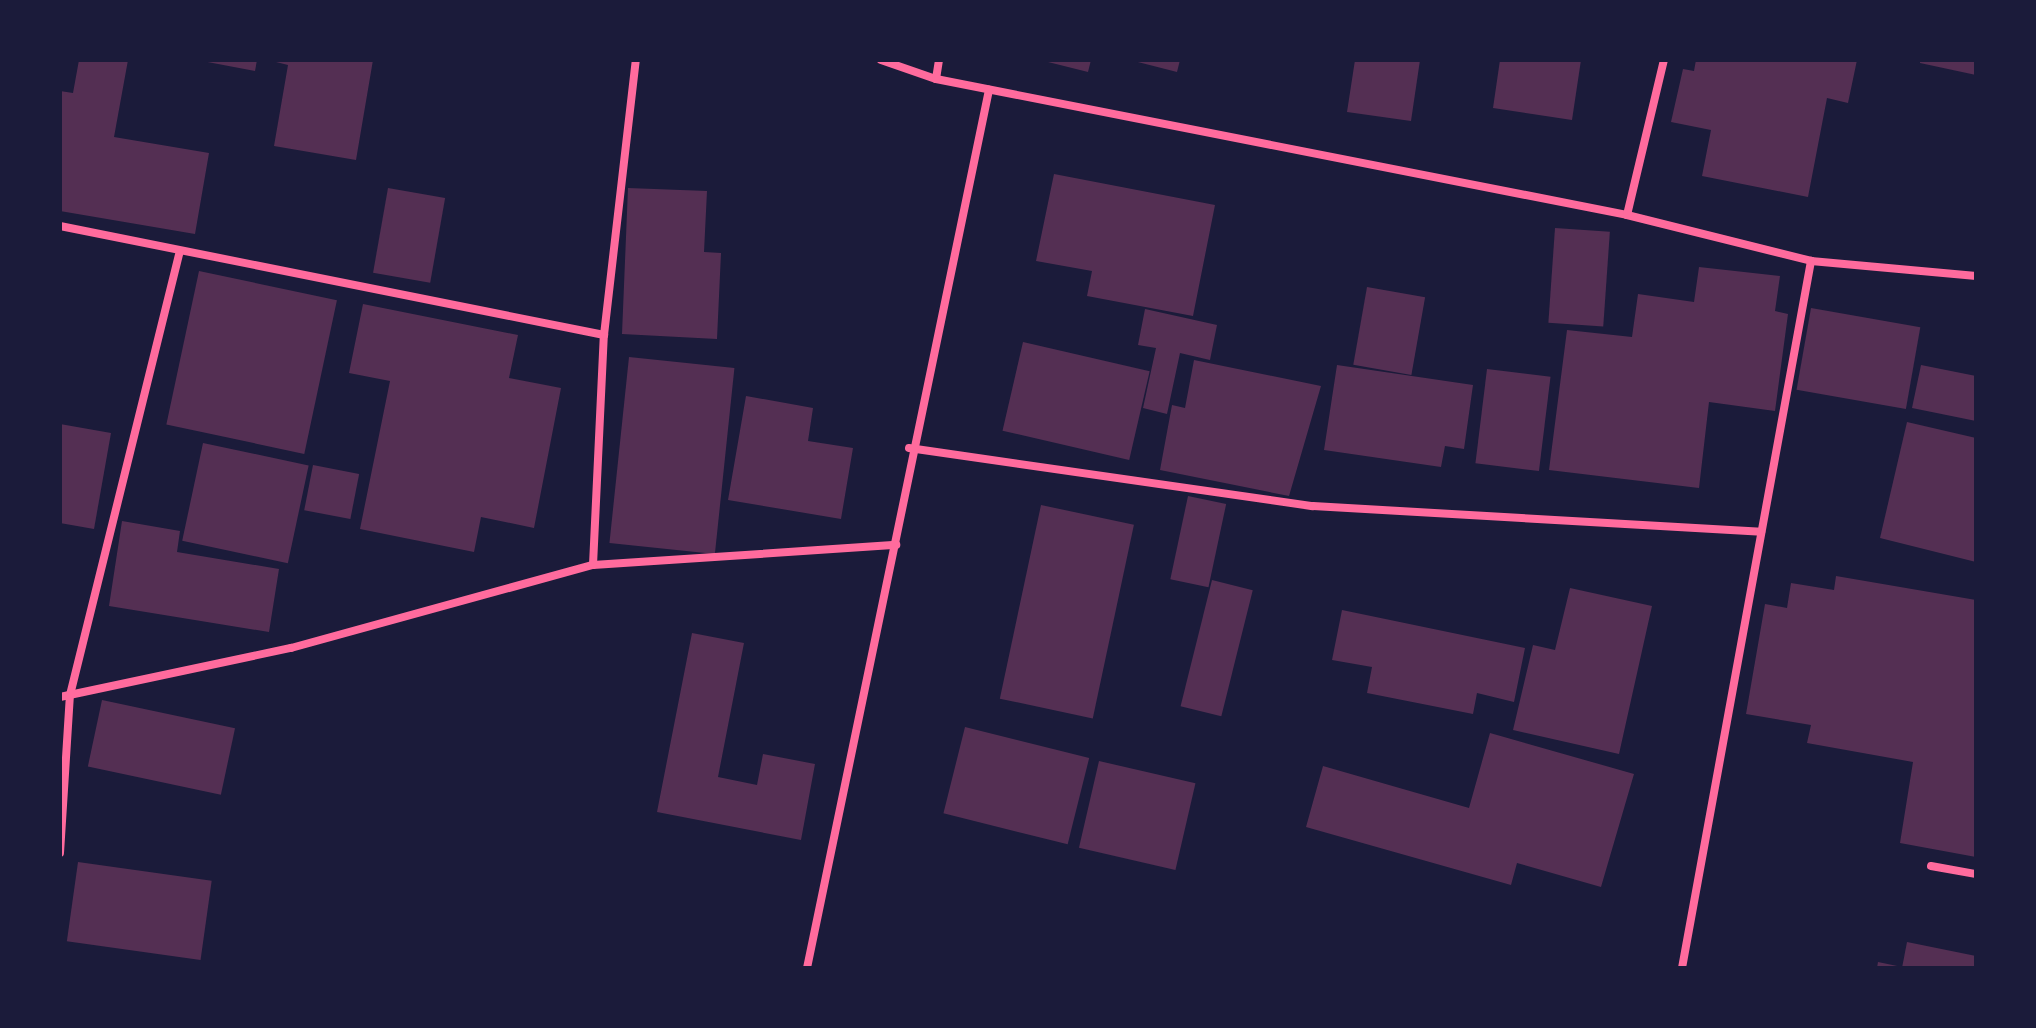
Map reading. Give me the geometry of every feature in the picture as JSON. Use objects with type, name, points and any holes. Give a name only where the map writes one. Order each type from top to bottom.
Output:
[{"type":"street","points":[[593,565],[604,335],[636,60]]},
{"type":"street","points":[[881,60],[936,79],[1627,215],[1811,261],[1976,276]]},
{"type":"street","points":[[936,79],[939,60]]},
{"type":"street","points":[[1627,215],[1664,60]]},
{"type":"street","points":[[807,968],[896,545],[909,448],[989,90]]},
{"type":"street","points":[[60,226],[604,335]]},
{"type":"street","points":[[60,853],[65,696],[180,252]]},
{"type":"street","points":[[1682,968],[1811,261]]},
{"type":"street","points":[[909,448],[1313,506],[1761,532]]},
{"type":"street","points":[[65,696],[291,648],[593,565],[896,545]]},
{"type":"street","points":[[1931,866],[1976,874]]},
{"type":"building","points":[[79,60],[128,60],[114,137],[209,153],[195,234],[60,211],[60,91],[73,93]]},
{"type":"building","points":[[197,60],[257,60],[255,71]]},
{"type":"building","points":[[268,60],[373,60],[356,160],[274,146],[288,65]]},
{"type":"building","points":[[1040,60],[1091,60],[1088,72]]},
{"type":"building","points":[[1130,60],[1180,60],[1177,72]]},
{"type":"building","points":[[1355,60],[1420,60],[1411,121],[1347,112]]},
{"type":"building","points":[[1500,60],[1581,60],[1572,120],[1493,108]]},
{"type":"building","points":[[1696,60],[1857,60],[1848,103],[1827,98],[1808,197],[1702,176],[1711,130],[1671,122],[1683,69],[1694,71]]},
{"type":"building","points":[[1920,60],[1976,60],[1976,75],[1920,63]]},
{"type":"building","points":[[1054,174],[1215,205],[1193,316],[1087,296],[1092,271],[1036,261]]},
{"type":"building","points":[[388,188],[445,198],[430,283],[373,273]]},
{"type":"building","points":[[628,188],[707,191],[704,252],[721,253],[717,339],[622,334]]},
{"type":"building","points":[[1555,228],[1610,232],[1603,327],[1548,323]]},
{"type":"building","points":[[1699,267],[1780,276],[1775,311],[1788,314],[1775,411],[1709,402],[1699,488],[1549,470],[1567,330],[1632,337],[1638,294],[1694,302]]},
{"type":"building","points":[[199,271],[337,300],[304,454],[166,425]]},
{"type":"building","points":[[1367,287],[1425,297],[1411,375],[1353,365]]},
{"type":"building","points":[[363,304],[518,335],[509,378],[561,388],[534,528],[481,517],[474,552],[360,529],[390,381],[349,373]]},
{"type":"building","points":[[1811,308],[1920,327],[1906,409],[1797,390]]},
{"type":"building","points":[[1145,309],[1217,325],[1210,360],[1180,353],[1167,414],[1143,408],[1156,348],[1138,345]]},
{"type":"building","points":[[1023,342],[1150,371],[1129,460],[1003,431]]},
{"type":"building","points":[[629,357],[734,368],[715,554],[609,543]]},
{"type":"building","points":[[1194,360],[1321,386],[1289,496],[1160,470],[1172,405],[1185,408]]},
{"type":"building","points":[[1337,365],[1473,385],[1464,449],[1445,446],[1441,467],[1324,450]]},
{"type":"building","points":[[1921,365],[1976,376],[1976,421],[1912,408]]},
{"type":"building","points":[[1487,369],[1551,377],[1539,471],[1475,463]]},
{"type":"building","points":[[746,396],[813,408],[808,441],[853,448],[841,519],[728,500]]},
{"type":"building","points":[[1907,422],[1976,438],[1976,562],[1880,538]]},
{"type":"building","points":[[60,424],[111,433],[94,529],[60,523]]},
{"type":"building","points":[[203,443],[309,465],[288,563],[182,541]]},
{"type":"building","points":[[313,465],[359,474],[350,519],[304,510]]},
{"type":"building","points":[[1188,496],[1226,504],[1208,587],[1170,579]]},
{"type":"building","points":[[1041,505],[1134,525],[1093,718],[1000,699]]},
{"type":"building","points":[[122,521],[180,531],[177,552],[279,569],[269,632],[109,606]]},
{"type":"building","points":[[1836,576],[1976,600],[1976,857],[1900,843],[1913,762],[1807,743],[1811,725],[1746,714],[1765,604],[1787,608],[1791,583],[1834,590]]},
{"type":"building","points":[[1212,580],[1253,590],[1221,716],[1181,706]]},
{"type":"building","points":[[1570,588],[1652,606],[1619,754],[1513,730],[1533,645],[1555,650]]},
{"type":"building","points":[[1342,610],[1525,648],[1514,702],[1477,693],[1473,714],[1367,693],[1372,667],[1332,660]]},
{"type":"building","points":[[692,633],[744,643],[718,777],[757,785],[763,754],[815,764],[801,840],[657,812]]},
{"type":"building","points":[[102,700],[235,728],[221,795],[88,767]]},
{"type":"building","points":[[965,727],[1089,758],[1068,844],[943,813]]},
{"type":"building","points":[[1490,733],[1634,774],[1601,887],[1517,863],[1511,885],[1306,827],[1323,766],[1469,808]]},
{"type":"building","points":[[1099,761],[1195,783],[1175,870],[1079,848]]},
{"type":"building","points":[[78,862],[212,881],[201,960],[67,941]]},
{"type":"building","points":[[1907,942],[1976,956],[1974,968],[1902,968]]},
{"type":"building","points":[[1878,962],[1902,967],[1902,968],[1877,968]]}]
